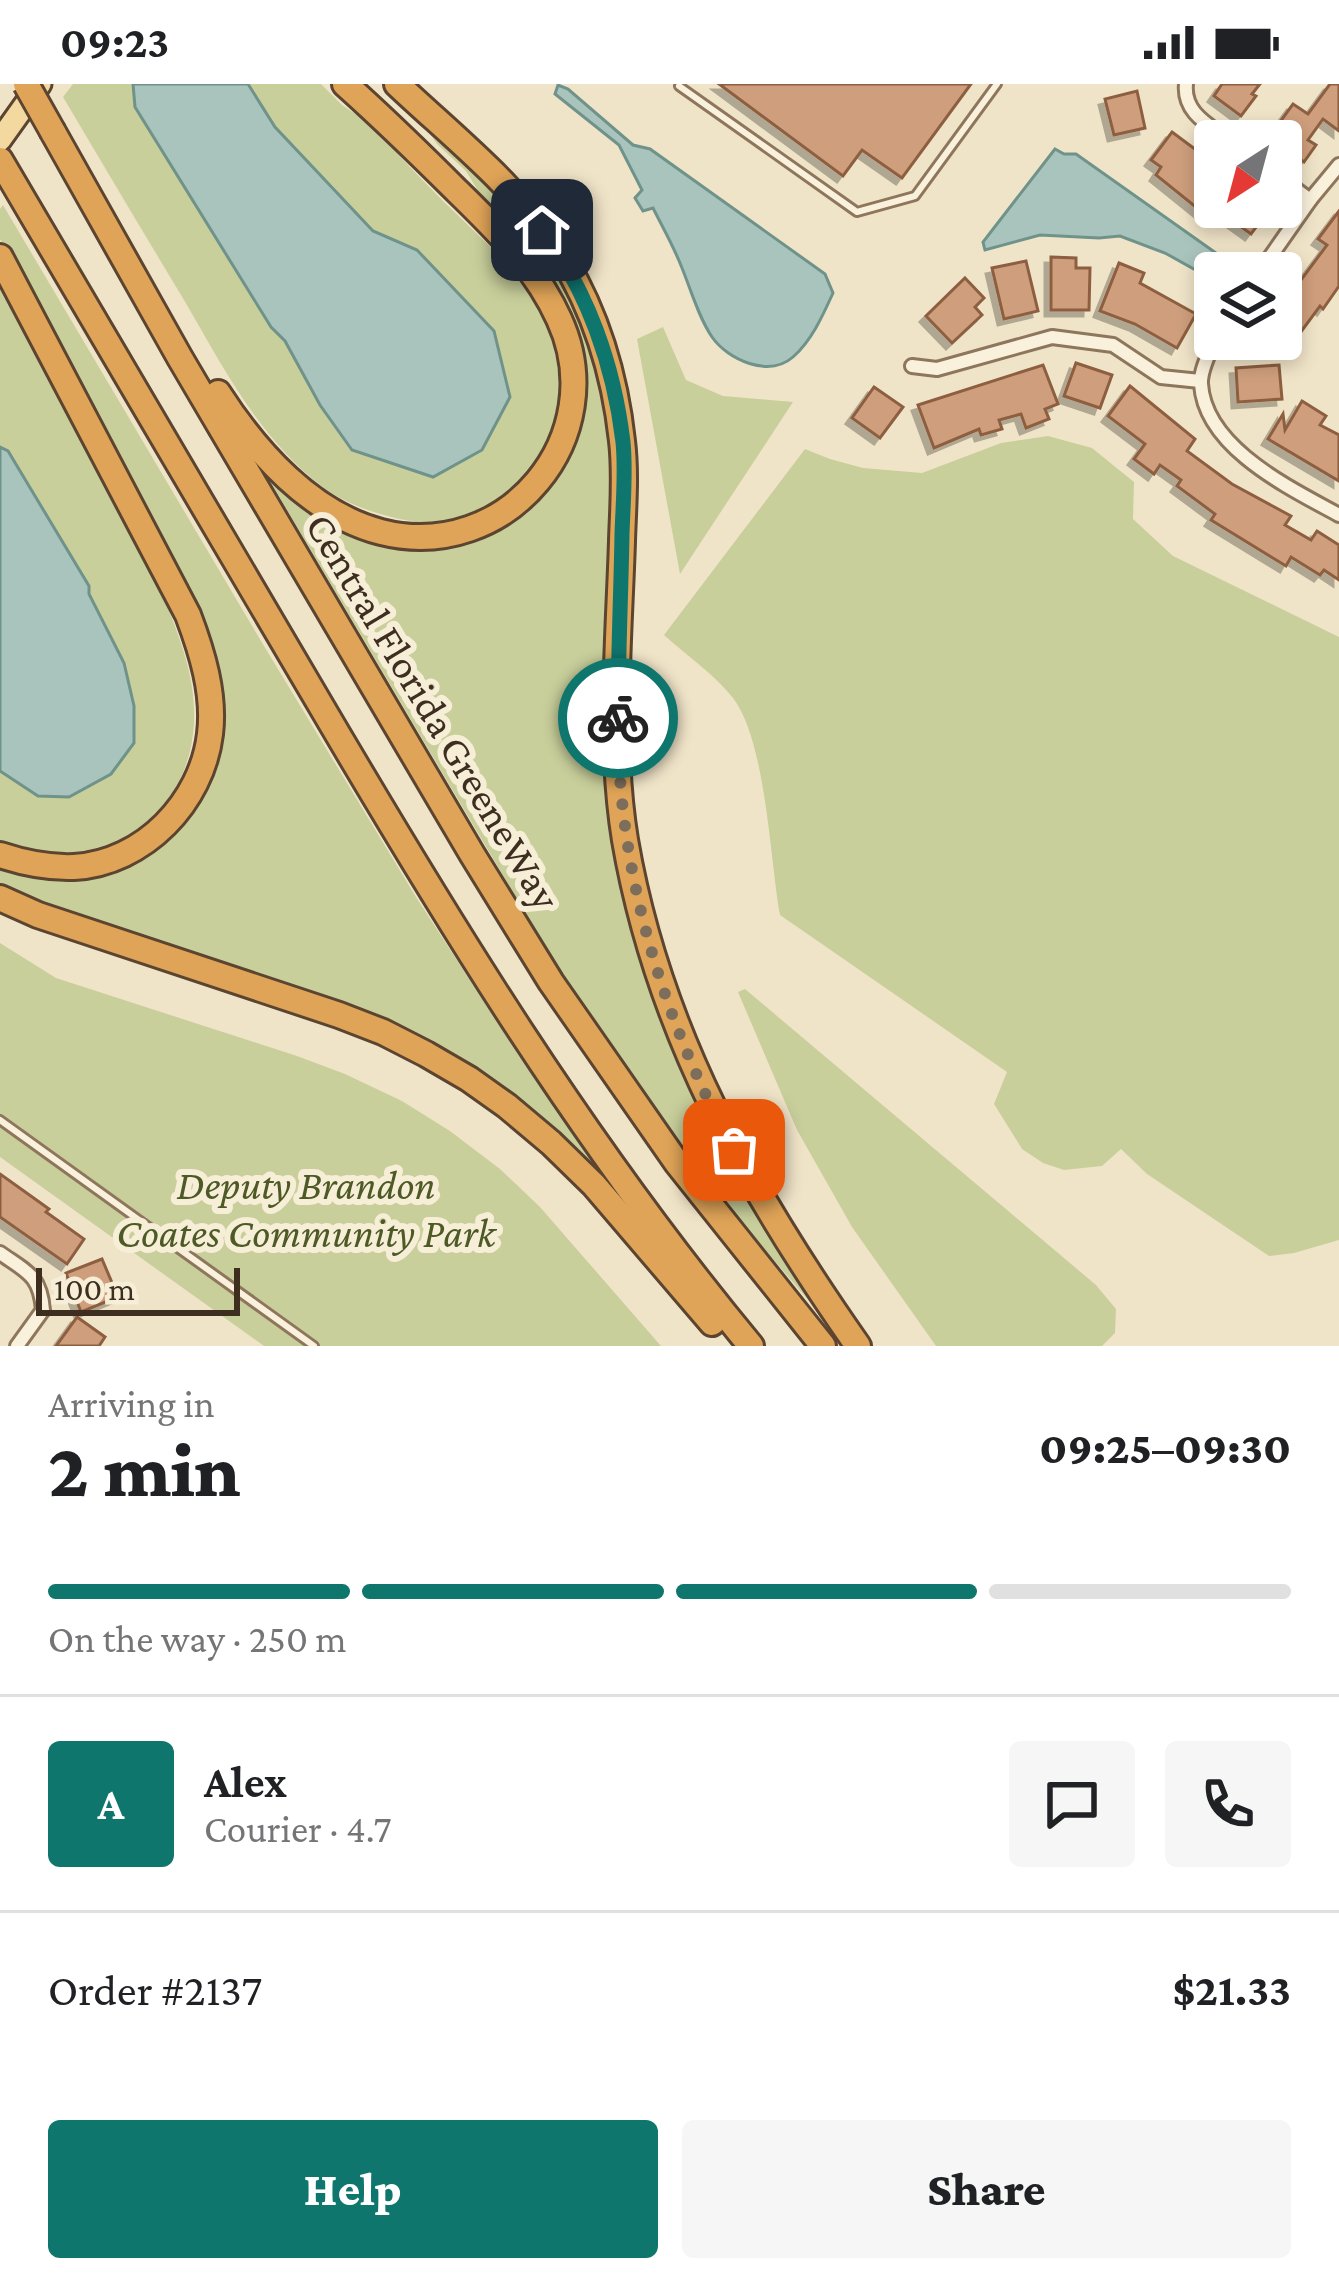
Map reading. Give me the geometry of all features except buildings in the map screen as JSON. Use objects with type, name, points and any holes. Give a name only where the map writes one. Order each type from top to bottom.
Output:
[{"type":"highway","name":"Central Florida GreeneWay","points":[[26,84],[180,358],[551,982],[677,1163],[823,1346]]},
{"type":"highway","points":[[53,132],[222,400],[292,482],[322,506],[380,532],[435,537],[469,530],[513,508],[556,455],[572,396],[571,359],[560,321],[508,242],[345,84]]},
{"type":"highway","points":[[397,84],[526,207],[559,252],[599,337],[623,446],[618,760],[624,835],[636,898],[658,974],[714,1114],[775,1222],[858,1346]]},
{"type":"highway","points":[[0,160],[464,946],[589,1134],[751,1346]]},
{"type":"highway","points":[[0,257],[188,615],[206,671],[211,712],[204,766],[176,814],[151,837],[109,861],[77,867],[25,863],[0,855]]},
{"type":"highway","points":[[0,898],[38,915],[339,1015],[383,1032],[469,1079],[551,1143],[594,1185],[733,1346]]},
{"type":"main road","points":[[0,140],[40,84]]},
{"type":"street","points":[[1186,84],[1192,113],[1202,120]]},
{"type":"street","points":[[1274,252],[1339,165]]},
{"type":"street","points":[[1302,194],[1310,200]]},
{"type":"street","points":[[912,366],[937,369],[1052,337],[1114,345],[1161,377],[1200,381]]},
{"type":"street","points":[[1208,360],[1200,381],[1221,434],[1270,477],[1339,515]]},
{"type":"street","points":[[0,1253],[28,1272],[41,1288],[44,1310],[17,1346]]},
{"type":"lane","points":[[679,85],[857,212],[915,196],[997,84]]},
{"type":"lane","points":[[0,1120],[314,1346]]},
{"type":"green space","points":[[73,84],[133,84],[135,108],[352,449],[418,250],[373,231],[275,127],[248,84],[321,84],[369,123],[502,260],[528,292],[547,327],[556,358],[555,418],[530,471],[483,510],[438,523],[369,510],[337,496],[301,469],[262,425],[213,351],[63,97]]},
{"type":"green space","points":[[424,125],[497,191],[543,246],[584,317],[614,432],[610,706],[638,932],[820,1301],[815,1308],[725,1203],[550,955],[268,478],[272,476],[354,534],[380,544],[435,548],[488,533],[512,519],[552,481],[568,453],[579,422],[538,262]]},
{"type":"green space","points":[[3,205],[416,897],[519,1056],[630,1213],[465,1071],[0,892],[0,867],[50,879],[105,873],[215,764],[194,605],[0,239]]},
{"type":"green space","points":[[0,277],[167,606],[193,692],[188,759],[175,789],[155,815],[130,834],[100,847],[68,852],[35,850],[0,840],[0,771],[38,796],[89,586],[8,451],[0,447]]},
{"type":"green space","points":[[663,327],[686,380],[723,396],[793,402],[680,574],[637,339]]},
{"type":"green space","points":[[1048,436],[1092,448],[1134,482],[1133,519],[1173,556],[1339,637],[1339,1240],[1269,1256],[1147,1174],[1121,1149],[1102,1166],[1064,1170],[1022,1149],[994,1104],[1007,1072],[780,915],[760,771],[744,717],[725,689],[664,635],[805,449],[863,468],[922,473],[1001,443]]},
{"type":"green space","name":"Deputy Brandon Coates Community Park","points":[[0,943],[56,978],[297,1056],[402,1101],[500,1169],[540,1207],[661,1346],[264,1346],[0,1157]]},
{"type":"green space","points":[[745,989],[1096,1285],[1116,1309],[1115,1333],[1102,1346],[936,1346],[852,1227],[797,1130],[738,992]]},
{"type":"water","points":[[133,84],[248,84],[275,127],[373,231],[417,250],[494,331],[510,397],[482,450],[433,477],[352,450],[135,107]]},
{"type":"water","points":[[558,85],[633,145],[650,149],[825,274],[833,293],[811,335],[793,357],[772,366],[750,364],[728,353],[712,337],[653,208],[643,211],[635,198],[642,190],[619,145],[555,94]]},
{"type":"water","points":[[1055,149],[1076,154],[1215,252],[1194,252],[1194,269],[1120,236],[1040,235],[985,250],[983,242]]},
{"type":"water","points":[[0,447],[8,451],[89,586],[124,663],[134,706],[134,743],[111,774],[69,797],[38,796],[0,771]]},
{"type":"way so far","points":[[618,718],[624,835],[636,898],[683,1040],[734,1150]]},
{"type":"route","points":[[542,230],[585,301],[617,404],[623,446],[618,718]]}]
